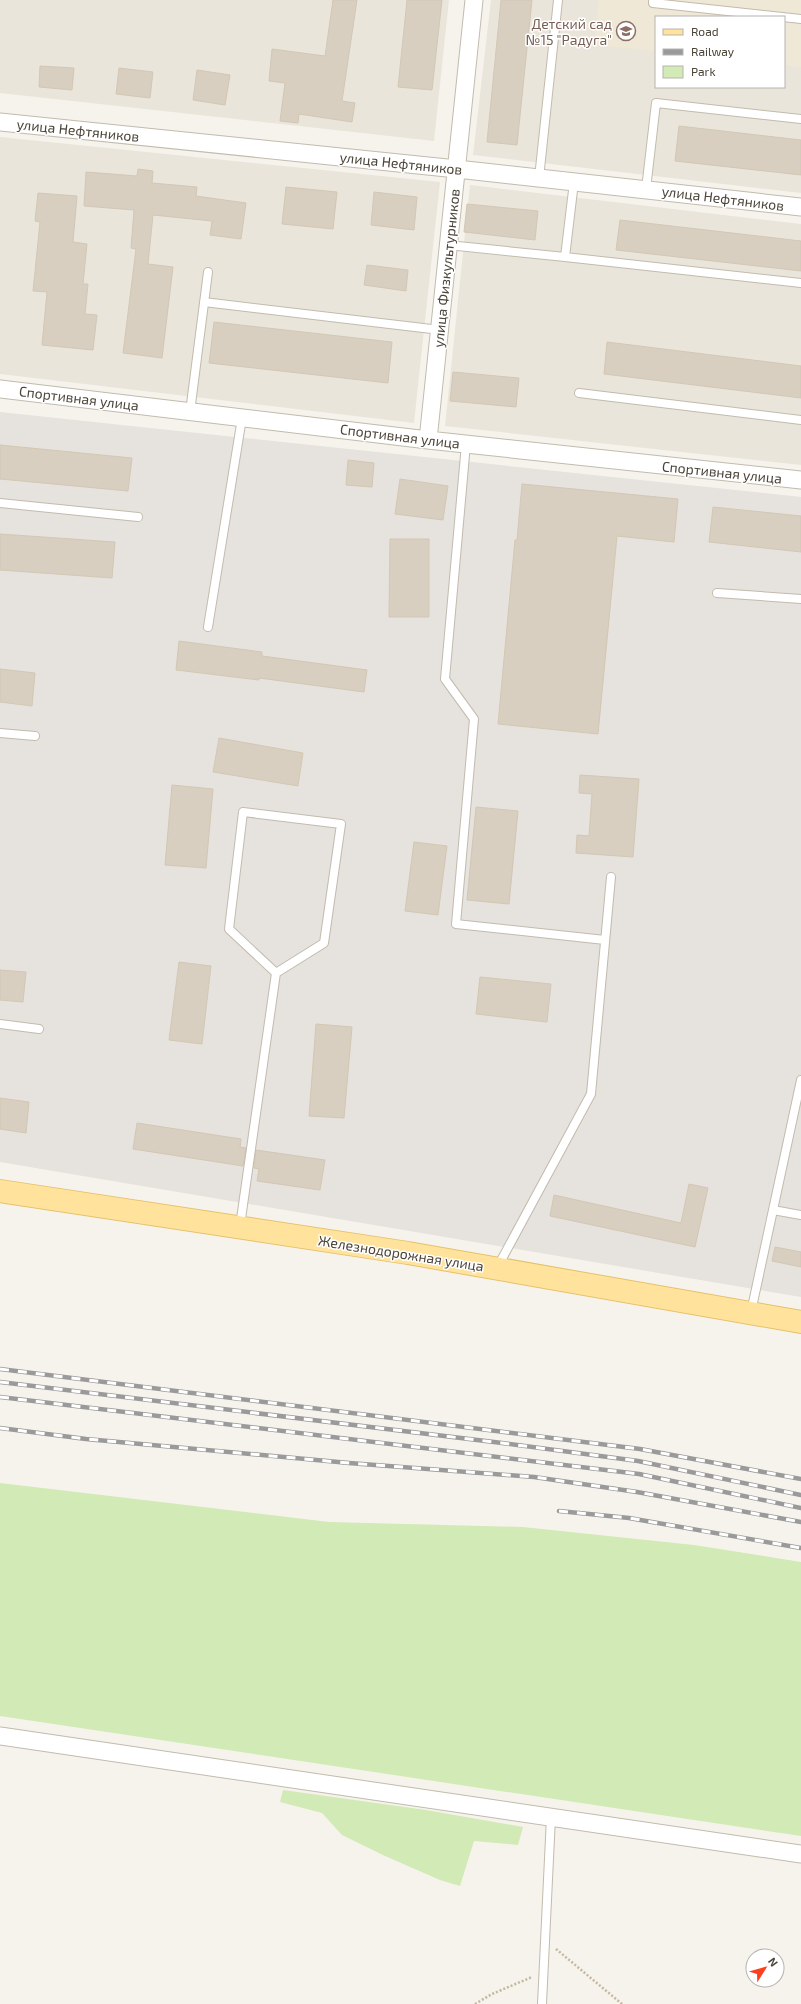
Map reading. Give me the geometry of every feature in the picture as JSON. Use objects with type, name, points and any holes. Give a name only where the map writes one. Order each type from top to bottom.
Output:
[{"type":"main road","name":"Железнодорожная улица","points":[[0,1191],[240,1227],[496,1268],[801,1322]]},
{"type":"street","name":"улица Физкультурников","points":[[428,440],[474,0]]},
{"type":"street","name":"улица Нефтяников","points":[[0,122],[646,189],[801,207]]},
{"type":"street","name":"Спортивная улица","points":[[0,389],[428,440],[801,480]]},
{"type":"street","points":[[0,1736],[801,1854]]},
{"type":"lane","points":[[539,178],[558,0]]},
{"type":"lane","points":[[653,0],[653,2],[775,16]]},
{"type":"lane","points":[[785,17],[801,19]]},
{"type":"lane","points":[[646,189],[656,103],[801,119]]},
{"type":"lane","points":[[565,257],[574,182]]},
{"type":"lane","points":[[448,246],[801,282]]},
{"type":"lane","points":[[190,412],[208,272]]},
{"type":"lane","points":[[204,302],[440,330]]},
{"type":"lane","points":[[579,393],[801,420]]},
{"type":"lane","points":[[208,627],[242,418]]},
{"type":"lane","points":[[466,444],[445,679],[474,719],[456,924],[605,940]]},
{"type":"lane","points":[[0,503],[138,517]]},
{"type":"lane","points":[[717,593],[801,599]]},
{"type":"lane","points":[[0,733],[35,736]]},
{"type":"lane","points":[[240,1227],[276,973],[324,943],[341,824],[243,812],[228,929],[276,973]]},
{"type":"lane","points":[[496,1268],[591,1094],[611,877]]},
{"type":"lane","points":[[0,1024],[39,1029]]},
{"type":"lane","points":[[751,1313],[801,1080]]},
{"type":"lane","points":[[773,1210],[801,1215]]},
{"type":"lane","points":[[542,2004],[551,1817]]},
{"type":"path","points":[[545,1940],[622,2004]]},
{"type":"path","points":[[475,2004],[492,1994],[544,1972]]},
{"type":"shaded area","points":[[0,0],[449,0],[434,141],[0,93]]},
{"type":"shaded area","points":[[491,0],[801,0],[801,193],[473,155]]},
{"type":"shaded area","name":"Детский сад №15 \"Радуга\"","points":[[599,0],[801,0],[801,67],[785,65],[785,16],[655,16],[655,51],[594,45]]},
{"type":"shaded area","points":[[0,137],[440,182],[414,423],[0,374]]},
{"type":"shaded area","points":[[470,185],[801,224],[801,465],[445,426]]},
{"type":"shaded area","points":[[0,412],[801,497],[801,1297],[0,1162]]},
{"type":"green space","points":[[0,1483],[329,1522],[523,1527],[694,1545],[801,1562],[801,1836],[0,1716]]},
{"type":"green space","points":[[283,1790],[426,1810],[523,1827],[518,1845],[474,1841],[460,1886],[440,1880],[342,1835],[322,1813],[280,1802]]},
{"type":"building","points":[[333,0],[357,0],[342,101],[355,103],[352,122],[299,114],[298,123],[280,121],[285,83],[269,81],[272,49],[325,56]]},
{"type":"building","points":[[407,0],[442,0],[432,90],[398,87]]},
{"type":"building","points":[[501,0],[532,0],[517,145],[487,142]]},
{"type":"building","points":[[40,66],[74,68],[72,90],[39,87]]},
{"type":"building","points":[[119,68],[153,72],[150,98],[116,94]]},
{"type":"building","points":[[197,70],[230,75],[225,105],[193,100]]},
{"type":"building","points":[[679,126],[801,140],[801,175],[675,161]]},
{"type":"building","points":[[138,169],[153,171],[152,183],[197,187],[196,196],[246,203],[241,239],[210,235],[212,221],[153,215],[148,264],[173,267],[162,358],[123,353],[136,249],[131,248],[134,210],[84,206],[86,172],[137,176]]},
{"type":"building","points":[[286,187],[337,192],[333,229],[282,224]]},
{"type":"building","points":[[374,192],[417,197],[414,230],[371,225]]},
{"type":"building","points":[[38,193],[77,196],[73,242],[87,244],[83,284],[88,284],[85,314],[97,315],[93,350],[42,345],[47,292],[33,291],[40,222],[35,221]]},
{"type":"building","points":[[467,204],[538,211],[535,240],[464,232]]},
{"type":"building","points":[[620,220],[801,241],[801,271],[616,250]]},
{"type":"building","points":[[367,265],[408,270],[406,291],[364,285]]},
{"type":"building","points":[[214,322],[392,342],[388,383],[209,363]]},
{"type":"building","points":[[607,342],[801,366],[801,398],[604,374]]},
{"type":"building","points":[[453,372],[519,378],[516,407],[450,401]]},
{"type":"building","points":[[0,445],[132,458],[128,491],[0,479]]},
{"type":"building","points":[[348,460],[374,463],[372,487],[346,485]]},
{"type":"building","points":[[400,479],[448,486],[443,520],[395,514]]},
{"type":"building","points":[[522,484],[678,499],[674,542],[617,536],[598,734],[498,724],[515,540],[517,540]]},
{"type":"building","points":[[713,507],[801,516],[801,552],[709,542]]},
{"type":"building","points":[[0,534],[115,542],[112,578],[0,570]]},
{"type":"building","points":[[390,539],[429,539],[429,617],[389,617]]},
{"type":"building","points":[[179,641],[262,652],[262,656],[367,670],[364,692],[259,678],[259,680],[176,670]]},
{"type":"building","points":[[0,669],[35,673],[32,706],[0,702]]},
{"type":"building","points":[[219,738],[303,753],[298,786],[213,772]]},
{"type":"building","points":[[580,775],[639,779],[633,857],[576,853],[577,835],[589,836],[592,794],[579,793]]},
{"type":"building","points":[[172,785],[213,789],[206,868],[165,865]]},
{"type":"building","points":[[476,807],[518,811],[509,904],[467,900]]},
{"type":"building","points":[[414,842],[447,846],[438,915],[405,911]]},
{"type":"building","points":[[179,962],[211,966],[202,1044],[169,1040]]},
{"type":"building","points":[[0,970],[26,972],[23,1002],[0,1000]]},
{"type":"building","points":[[480,977],[551,984],[547,1022],[476,1014]]},
{"type":"building","points":[[316,1024],[352,1027],[344,1118],[309,1116]]},
{"type":"building","points":[[0,1098],[29,1102],[26,1133],[0,1129]]},
{"type":"building","points":[[137,1123],[241,1139],[240,1147],[246,1148],[243,1166],[133,1149]]},
{"type":"building","points":[[256,1150],[325,1160],[320,1190],[257,1181],[259,1169],[254,1168]]},
{"type":"building","points":[[689,1184],[708,1188],[695,1247],[550,1216],[554,1195],[681,1223]]},
{"type":"building","points":[[775,1247],[801,1252],[801,1267],[772,1261]]},
{"type":"railway","points":[[0,1369],[640,1449],[801,1479]]},
{"type":"railway","points":[[0,1382],[638,1461],[801,1495]]},
{"type":"railway","points":[[0,1397],[639,1474],[801,1508]]},
{"type":"railway","points":[[0,1428],[86,1439],[349,1463],[534,1477],[637,1492],[801,1522]]},
{"type":"railway","points":[[559,1511],[629,1518],[801,1548]]},
{"type":"place","name":"Детский сад №15 \"Радуга\"","points":[[626,31]]}]
